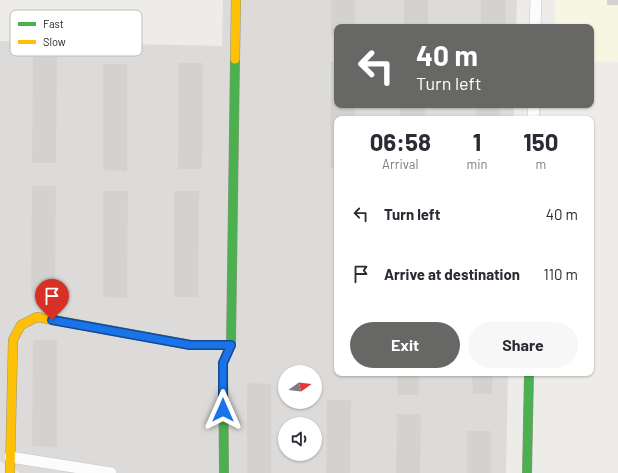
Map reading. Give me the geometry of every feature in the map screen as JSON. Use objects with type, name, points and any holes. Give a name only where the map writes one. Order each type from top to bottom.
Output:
[{"type":"street","points":[[224,473],[223,363],[231,345],[236,0]]},
{"type":"street","points":[[535,24],[536,0]]},
{"type":"street","points":[[10,473],[14,340],[21,325],[37,317],[190,345],[231,345]]},
{"type":"street","points":[[527,473],[529,376]]},
{"type":"street","points":[[10,456],[111,473]]},
{"type":"shaded area","points":[[223,0],[517,0],[516,24],[334,24],[334,108],[514,108],[514,116],[334,116],[334,376],[508,376],[506,473],[20,473],[0,461],[0,41],[10,41],[10,56],[142,56],[142,44],[222,46]]},
{"type":"shaded area","points":[[555,0],[618,0],[618,62],[594,61],[594,24],[555,24]]},
{"type":"building","points":[[331,0],[355,0],[355,24],[334,24],[334,34],[331,34]]},
{"type":"building","points":[[404,0],[428,0],[428,24],[404,24]]},
{"type":"building","points":[[481,0],[506,0],[505,24],[481,24]]},
{"type":"building","points":[[607,0],[618,0],[618,5],[607,5]]},
{"type":"building","points":[[33,57],[57,57],[56,163],[32,163]]},
{"type":"building","points":[[331,62],[334,62],[334,108],[355,108],[355,116],[334,116],[334,168],[330,168]]},
{"type":"building","points":[[179,63],[203,63],[202,169],[178,169]]},
{"type":"building","points":[[103,64],[127,64],[127,171],[103,170]]},
{"type":"building","points":[[400,108],[425,108],[425,116],[400,116]]},
{"type":"building","points":[[476,108],[500,108],[500,116],[476,116]]},
{"type":"building","points":[[32,186],[56,186],[55,292],[31,292]]},
{"type":"building","points":[[103,191],[128,191],[127,298],[103,297]]},
{"type":"building","points":[[174,191],[199,191],[198,297],[174,297]]},
{"type":"building","points":[[33,340],[57,340],[57,447],[32,446]]},
{"type":"building","points":[[397,376],[419,376],[419,395],[398,395]]},
{"type":"building","points":[[472,376],[493,376],[492,394],[473,394]]},
{"type":"building","points":[[247,383],[271,384],[271,473],[247,473]]},
{"type":"building","points":[[327,400],[351,400],[350,473],[326,473]]},
{"type":"building","points":[[397,414],[421,414],[420,473],[396,473]]},
{"type":"building","points":[[467,431],[491,431],[491,473],[467,473]]},
{"type":"traffic: fast","points":[[224,473],[223,363],[231,345],[235,59]]},
{"type":"traffic: fast","points":[[76,324],[191,345],[231,345]]},
{"type":"traffic: fast","points":[[527,473],[529,376]]},
{"type":"traffic: slow","points":[[235,59],[236,0]]},
{"type":"traffic: slow","points":[[10,473],[13,340],[21,325],[37,317],[76,324]]},
{"type":"route","points":[[52,320],[190,345],[231,345],[223,363],[223,410]]}]
